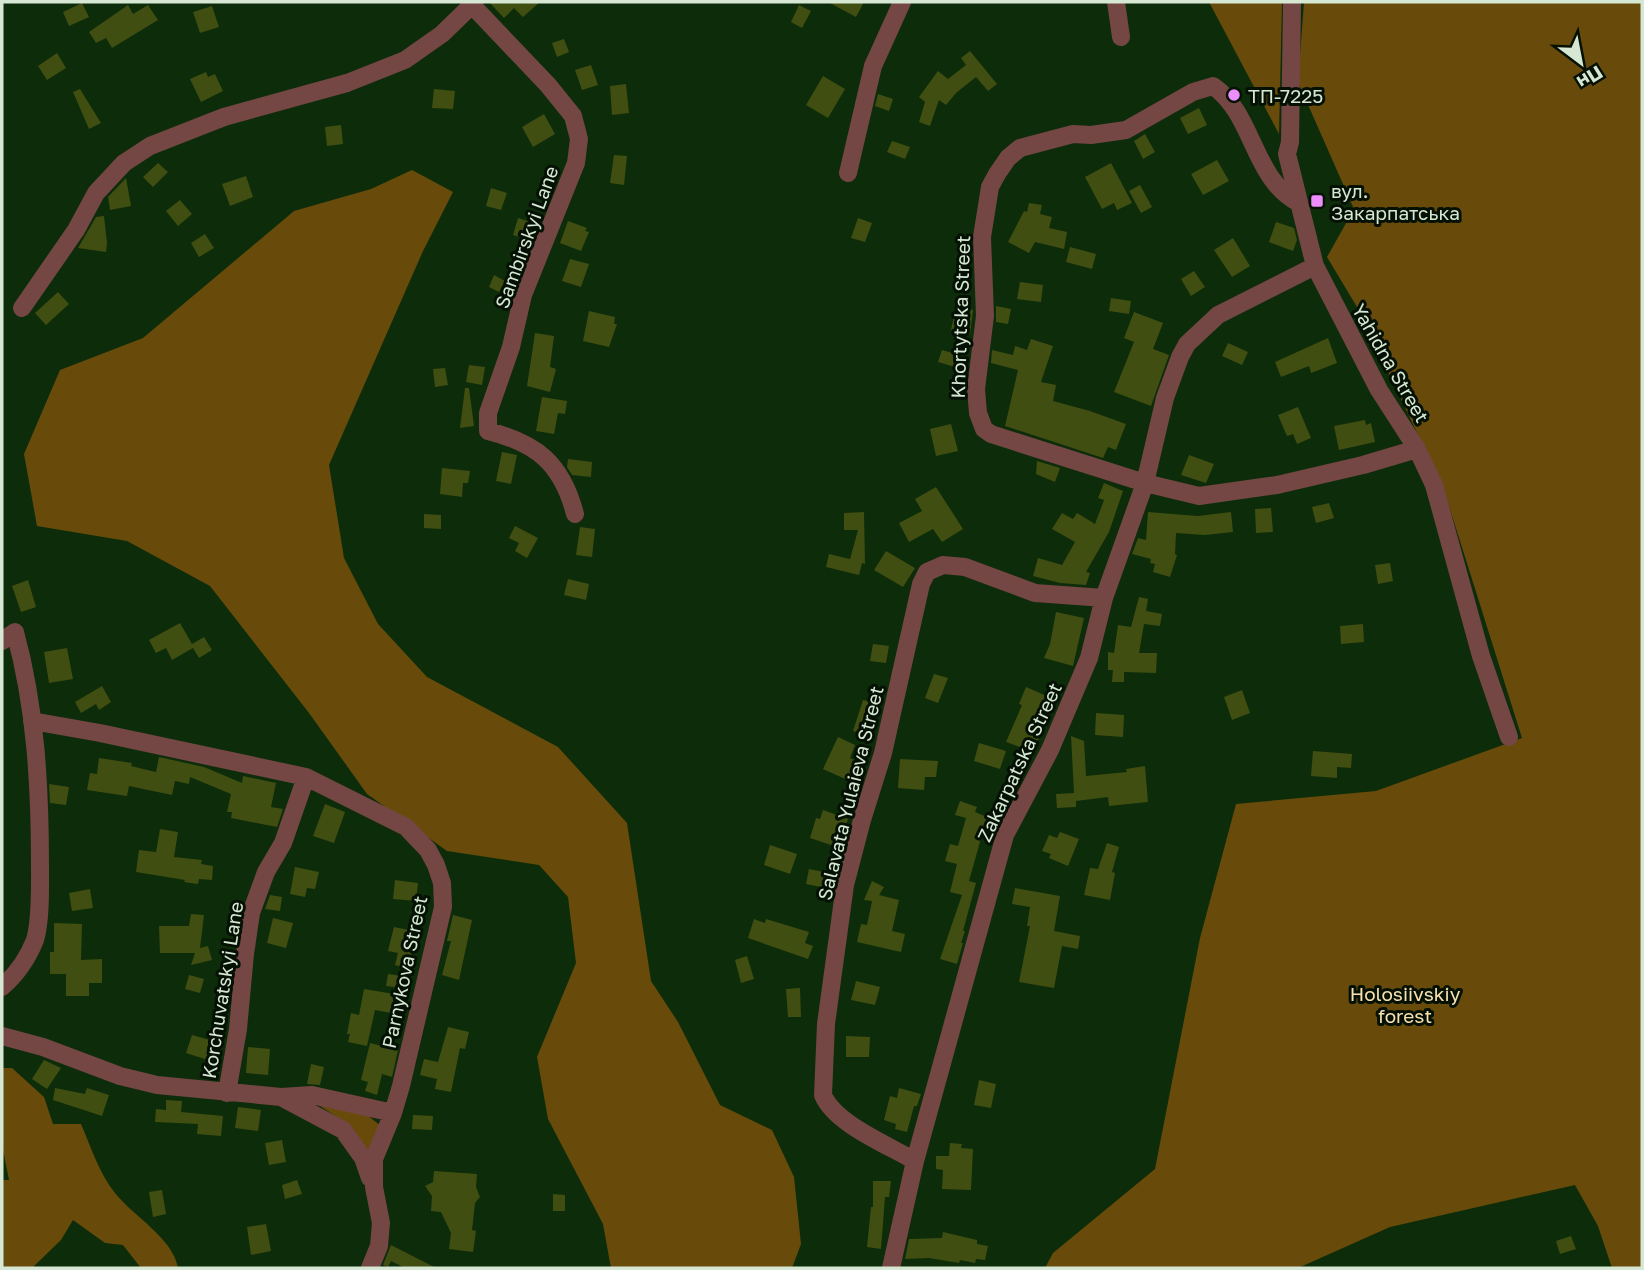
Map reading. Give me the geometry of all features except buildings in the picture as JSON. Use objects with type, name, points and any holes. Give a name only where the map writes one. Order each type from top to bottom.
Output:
[{"type":"street","points":[[848,173],[873,66],[902,2]]},
{"type":"street","points":[[1116,2],[1121,37]]},
{"type":"street","name":"Yahidna Street","points":[[1292,2],[1291,119],[1287,154],[1315,266],[1379,390],[1417,449],[1434,485],[1481,656],[1509,737]]},
{"type":"street","points":[[22,308],[76,230],[96,193],[124,163],[150,146],[224,117],[347,83],[405,60],[442,34],[473,3]]},
{"type":"street","name":"Sambirskyi Lane","points":[[473,3],[573,116],[579,139],[576,163],[523,295],[511,347],[488,413],[488,431],[513,438],[542,454],[557,469],[570,495],[575,514]]},
{"type":"street","name":"Khortytska Street","points":[[1145,483],[991,435],[984,429],[978,413],[975,389],[985,316],[982,237],[990,187],[997,174],[1008,158],[1020,148],[1073,134],[1091,135],[1126,130],[1193,92],[1213,86],[1223,93],[1241,119],[1275,184],[1286,196],[1299,203]]},
{"type":"street","name":"Zakarpatska Street","points":[[891,1268],[915,1161],[1005,835],[1050,750],[1089,658],[1104,598],[1145,483],[1165,398],[1180,357],[1187,344],[1218,315],[1315,266]]},
{"type":"street","points":[[1145,483],[1199,496],[1277,485],[1417,449]]},
{"type":"street","name":"Salavata Yulaieva Street","points":[[915,1161],[838,1116],[827,1105],[823,1095],[827,1024],[845,885],[883,753],[921,584],[927,572],[943,565],[965,567],[1035,593],[1104,598]]},
{"type":"street","points":[[2,988],[20,971],[36,938],[40,889],[38,770],[32,721],[25,670],[8,637]]},
{"type":"street","name":"Parnykova Street","points":[[32,721],[153,743],[306,777],[406,827],[428,850],[442,883],[443,907],[393,1113],[374,1159],[374,1187],[381,1223],[379,1246],[370,1268]]},
{"type":"street","name":"Korchuvatskyi Lane","points":[[227,1093],[238,1029],[251,913],[282,843],[306,777]]},
{"type":"street","name":"Korchuvatskyi Lane","points":[[2,1036],[158,1085],[281,1097],[312,1095],[393,1113]]},
{"type":"street","points":[[281,1097],[343,1130],[363,1158],[374,1187]]},
{"type":"green space","points":[[1209,2],[1282,2],[1279,134]]},
{"type":"green space","name":"Holosiivskiy forest","points":[[1304,2],[1642,2],[1642,1268],[1612,1268],[1598,1226],[1575,1185],[1390,1227],[1298,1268],[1045,1268],[1053,1253],[1155,1169],[1200,938],[1236,804],[1376,791],[1522,738],[1443,487],[1357,307],[1327,257],[1354,209],[1298,82]]},
{"type":"green space","points":[[412,170],[453,192],[423,251],[329,465],[344,558],[378,624],[427,677],[558,747],[627,823],[651,981],[678,1022],[720,1105],[772,1130],[794,1177],[801,1244],[792,1268],[611,1268],[603,1224],[548,1119],[537,1057],[576,963],[568,897],[539,865],[447,851],[367,794],[309,713],[210,586],[127,541],[37,526],[24,454],[60,370],[143,338],[294,211],[371,189]]},
{"type":"green space","points":[[2,1068],[12,1068],[44,1097],[53,1124],[81,1124],[109,1185],[123,1202],[161,1237],[175,1257],[178,1268],[141,1268],[123,1245],[105,1243],[73,1220],[61,1240],[32,1268],[2,1268],[2,1180],[9,1180],[2,1145]]},
{"type":"green space","points":[[308,1098],[360,1109],[382,1127],[371,1164],[349,1125]]},
{"type":"place","name":"ТП-7225","points":[[1234,95]]},
{"type":"place","name":"вул. Закарпатська","points":[[1317,201]]}]
